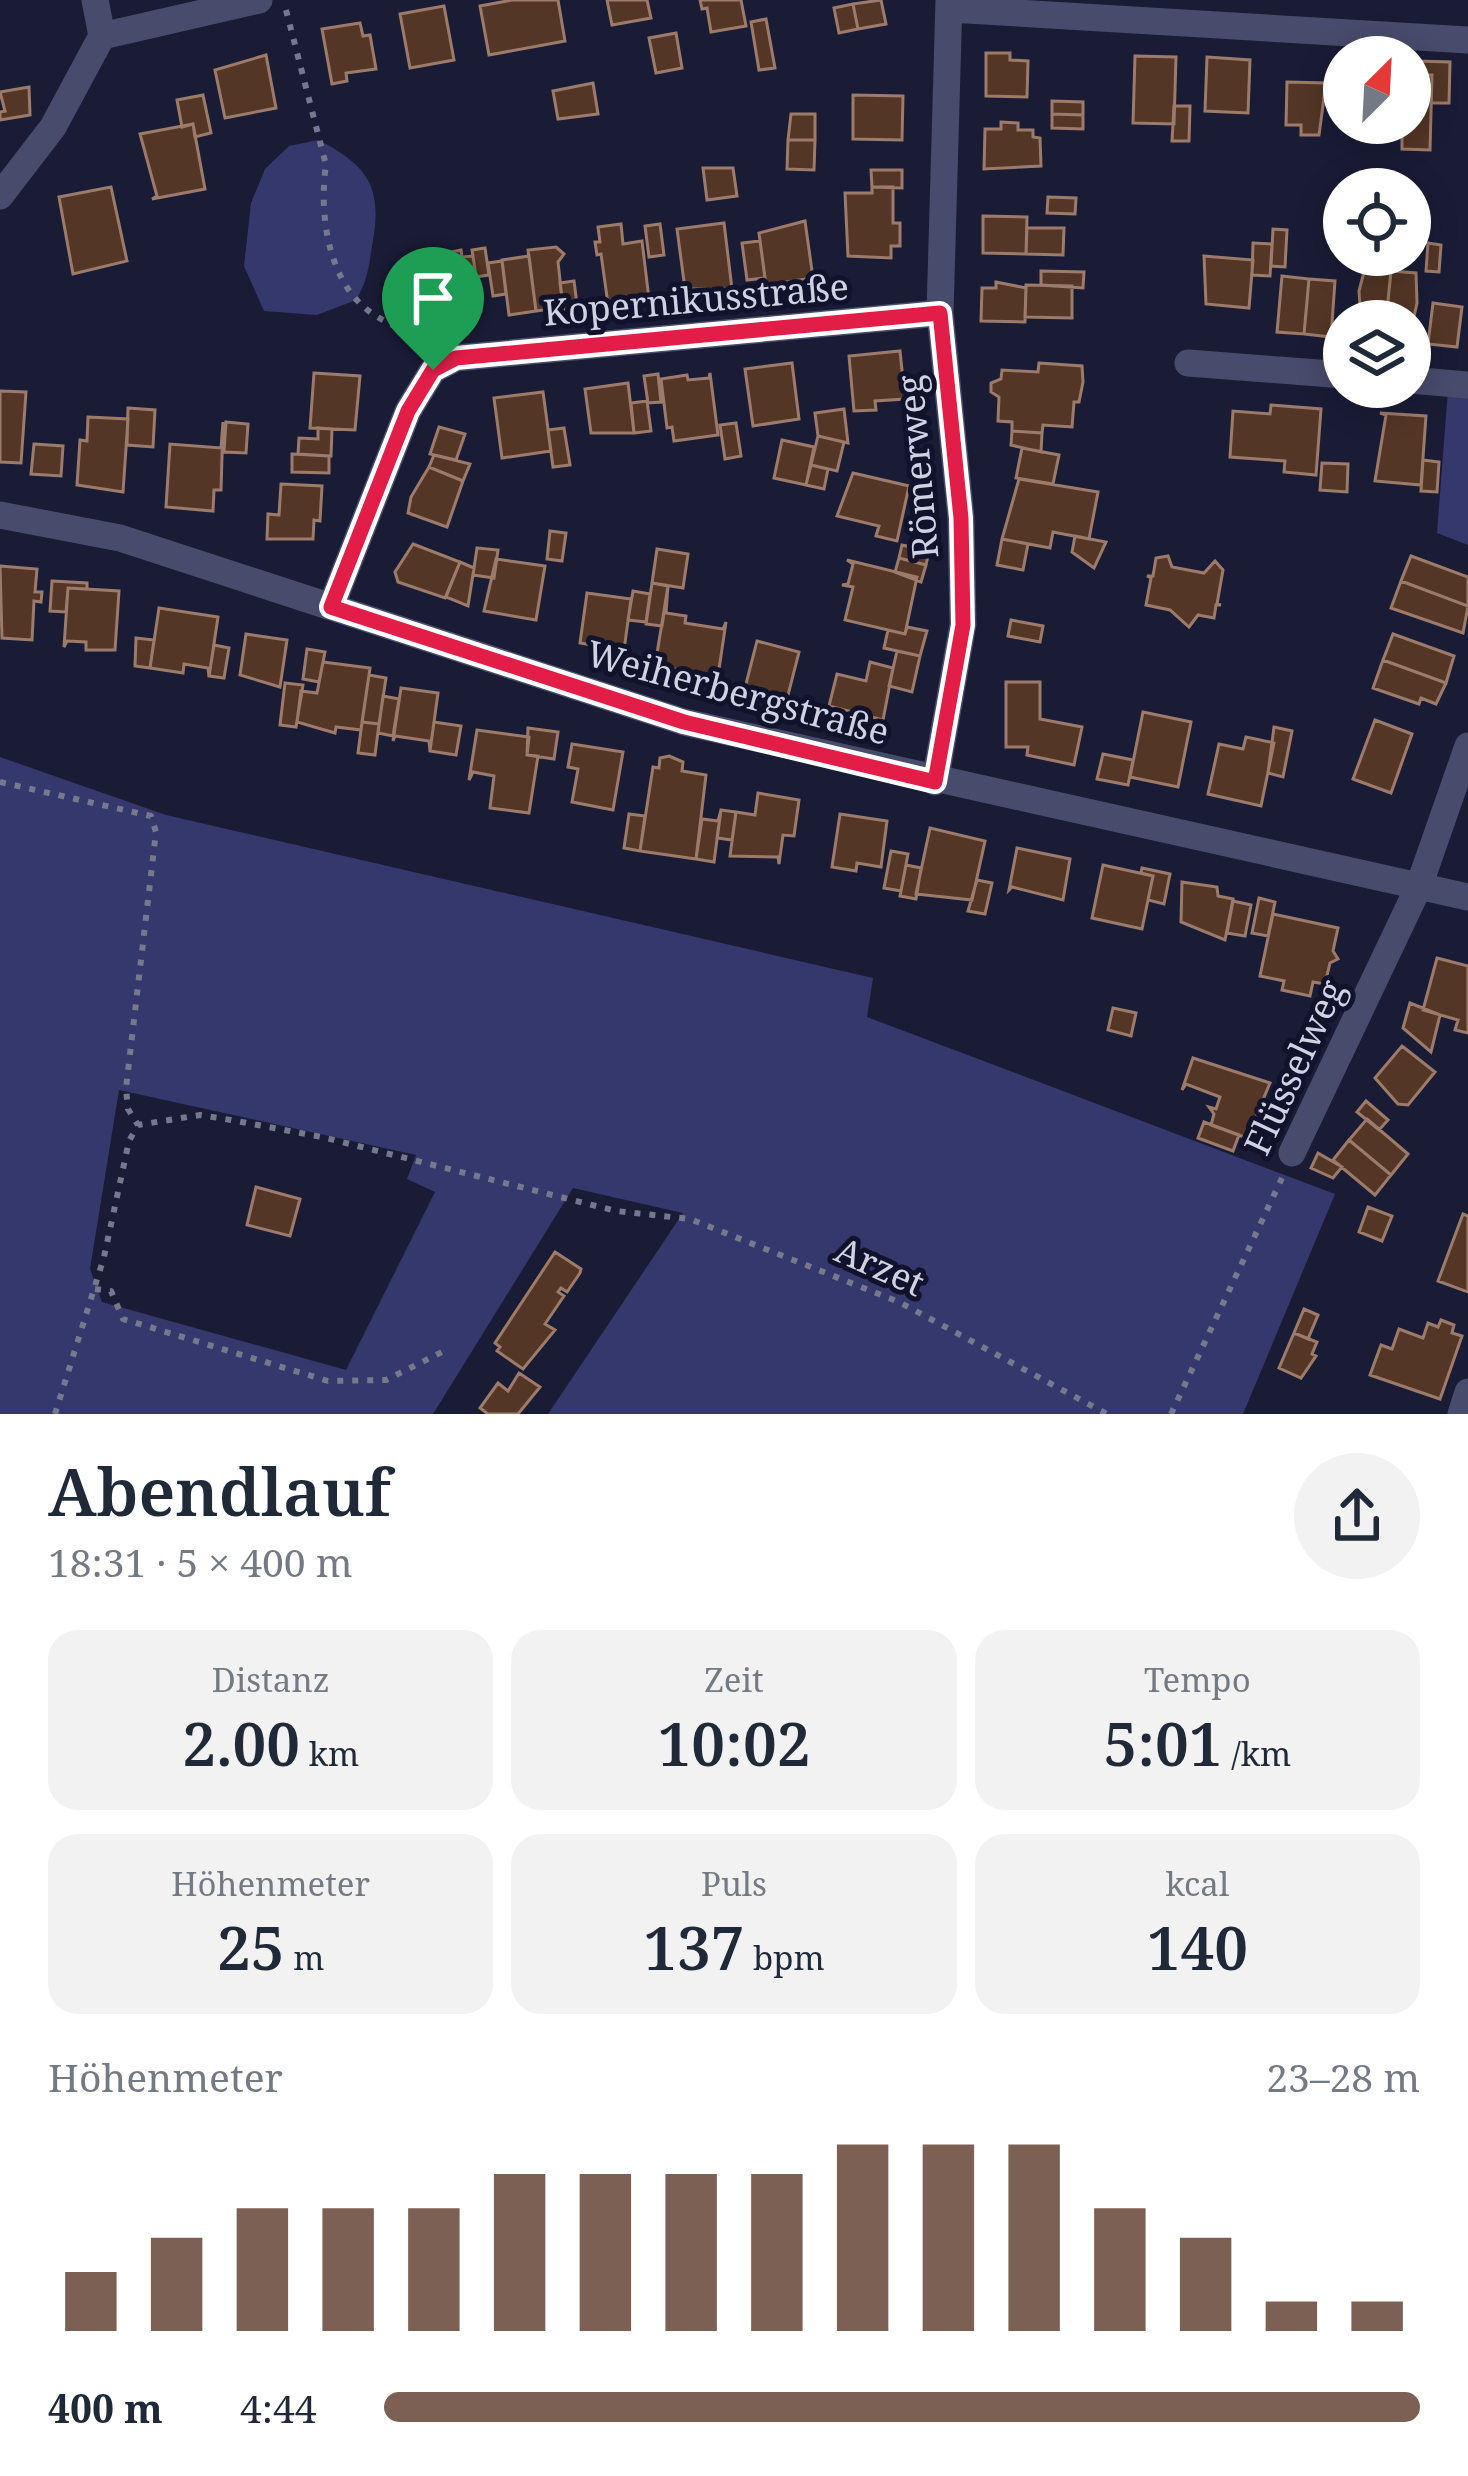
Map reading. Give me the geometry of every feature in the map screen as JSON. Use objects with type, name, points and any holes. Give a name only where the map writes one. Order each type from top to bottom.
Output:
[{"type":"street","points":[[0,196],[53,127],[102,36],[95,0]]},
{"type":"street","points":[[102,36],[259,0]]},
{"type":"street","points":[[949,4],[1468,40]]},
{"type":"street","name":"Römerweg","points":[[935,782],[963,625],[961,518],[940,313],[949,4]]},
{"type":"street","name":"Kopernikusstraße","points":[[433,370],[456,358],[940,313]]},
{"type":"street","points":[[1188,363],[1323,373]]},
{"type":"street","points":[[331,607],[408,411],[433,370]]},
{"type":"street","points":[[1431,382],[1468,386]]},
{"type":"street","name":"Weiherbergstraße","points":[[0,515],[120,538],[684,722],[935,782],[1468,897]]},
{"type":"street","name":"Flüsselweg","points":[[1292,1153],[1419,886],[1468,746]]},
{"type":"street","points":[[1461,1414],[1468,1392]]},
{"type":"path","points":[[285,0],[326,165],[325,229],[336,263],[356,300],[389,326],[413,337],[433,370]]},
{"type":"path","points":[[0,782],[151,816],[156,832],[126,1088],[128,1109],[138,1125],[118,1182],[95,1289],[56,1414]]},
{"type":"path","name":"Arzet","points":[[138,1125],[200,1115],[231,1120],[322,1137],[616,1210],[690,1219],[899,1302],[1107,1414]]},
{"type":"path","name":"Flüsselweg","points":[[1171,1414],[1292,1153]]},
{"type":"path","points":[[95,1289],[111,1292],[123,1319],[328,1381],[386,1380],[442,1352]]},
{"type":"shaded area","points":[[318,140],[350,160],[369,181],[376,209],[365,281],[356,300],[317,315],[264,311],[244,266],[251,203],[265,169],[289,146]]},
{"type":"shaded area","points":[[1448,390],[1468,392],[1468,545],[1437,533]]},
{"type":"shaded area","points":[[0,757],[166,815],[873,978],[867,1017],[1335,1194],[1243,1414],[548,1414],[683,1213],[573,1188],[433,1414],[0,1414]],"holes":[[[119,1090],[416,1155],[407,1179],[435,1192],[346,1370],[102,1302],[90,1269]]]},
{"type":"building","points":[[558,0],[565,41],[489,55],[480,6]]},
{"type":"building","points":[[607,0],[647,0],[651,18],[612,25]]},
{"type":"building","points":[[700,0],[741,0],[746,26],[711,32],[707,8],[702,9]]},
{"type":"building","points":[[881,0],[886,24],[858,29],[853,4]]},
{"type":"building","points":[[853,4],[858,29],[839,33],[834,8]]},
{"type":"building","points":[[444,6],[454,60],[410,68],[400,14]]},
{"type":"building","points":[[766,19],[775,68],[759,70],[751,22]]},
{"type":"building","points":[[360,23],[363,36],[370,35],[376,69],[346,73],[347,81],[332,84],[322,29]]},
{"type":"building","points":[[676,33],[682,68],[656,73],[649,38]]},
{"type":"building","points":[[986,53],[1010,53],[1010,60],[1028,61],[1027,97],[986,96]]},
{"type":"building","points":[[266,55],[276,108],[225,118],[215,70]]},
{"type":"building","points":[[1135,56],[1176,57],[1174,124],[1133,123]]},
{"type":"building","points":[[1207,57],[1250,60],[1248,113],[1205,111]]},
{"type":"building","points":[[1431,61],[1450,62],[1449,103],[1431,103]]},
{"type":"building","points":[[1287,82],[1323,83],[1319,135],[1301,135],[1301,125],[1286,125]]},
{"type":"building","points":[[593,83],[598,114],[558,119],[553,91]]},
{"type":"building","points":[[29,87],[30,115],[0,120],[0,112],[5,111],[0,92]]},
{"type":"building","points":[[203,95],[211,133],[195,137],[193,124],[182,127],[177,100]]},
{"type":"building","points":[[853,95],[903,96],[902,140],[853,139]]},
{"type":"building","points":[[1052,101],[1083,102],[1083,115],[1052,114]]},
{"type":"building","points":[[1174,106],[1190,106],[1189,141],[1172,141]]},
{"type":"building","points":[[791,114],[815,114],[815,140],[788,140]]},
{"type":"building","points":[[1052,114],[1083,115],[1083,129],[1052,128]]},
{"type":"building","points":[[1001,122],[1018,123],[1018,130],[1033,130],[1033,137],[1040,138],[1041,166],[984,169],[985,129],[1001,129]]},
{"type":"building","points":[[193,124],[205,189],[152,199],[157,196],[140,134]]},
{"type":"building","points":[[788,140],[815,140],[814,170],[787,169]]},
{"type":"building","points":[[1402,144],[1430,144],[1430,150],[1402,149]]},
{"type":"building","points":[[703,168],[733,168],[737,196],[707,200]]},
{"type":"building","points":[[871,170],[902,170],[902,188],[872,187]]},
{"type":"building","points":[[111,187],[127,261],[73,274],[59,197]]},
{"type":"building","points":[[872,187],[893,187],[893,223],[900,223],[900,246],[891,246],[891,258],[848,256],[845,193],[872,193]]},
{"type":"building","points":[[1048,197],[1076,198],[1075,214],[1047,213]]},
{"type":"building","points":[[983,216],[1027,217],[1026,254],[983,253]]},
{"type":"building","points":[[805,221],[813,278],[766,285],[759,233]]},
{"type":"building","points":[[724,223],[732,289],[685,289],[677,229]]},
{"type":"building","points":[[621,224],[623,244],[642,241],[649,299],[608,304],[595,242],[600,242],[598,227]]},
{"type":"building","points":[[660,224],[664,255],[649,257],[645,226]]},
{"type":"building","points":[[1027,228],[1064,228],[1063,255],[1026,254]]},
{"type":"building","points":[[1273,229],[1287,230],[1285,267],[1271,266]]},
{"type":"building","points":[[760,241],[765,278],[747,280],[742,243]]},
{"type":"building","points":[[1253,243],[1272,244],[1270,276],[1252,275]]},
{"type":"building","points":[[1431,243],[1441,245],[1439,272],[1431,271]]},
{"type":"building","points":[[556,247],[564,254],[558,262],[563,307],[536,311],[528,250]]},
{"type":"building","points":[[485,248],[489,275],[476,277],[472,250]]},
{"type":"building","points":[[461,250],[462,257],[473,256],[481,311],[451,316],[451,322],[441,254]]},
{"type":"building","points":[[529,256],[536,311],[509,315],[502,260]]},
{"type":"building","points":[[1204,256],[1253,260],[1249,308],[1206,304]]},
{"type":"building","points":[[502,261],[506,294],[493,296],[488,263]]},
{"type":"building","points":[[414,264],[417,293],[404,295],[400,267]]},
{"type":"building","points":[[443,264],[451,322],[422,326],[415,275],[426,273],[425,267]]},
{"type":"building","points":[[1041,271],[1084,272],[1083,288],[1041,285]]},
{"type":"building","points":[[1282,276],[1309,279],[1304,334],[1277,332]]},
{"type":"building","points":[[1363,276],[1390,276],[1388,300],[1360,300]]},
{"type":"building","points":[[1390,276],[1416,276],[1417,300],[1388,300]]},
{"type":"building","points":[[1309,279],[1335,281],[1334,300],[1323,300],[1323,336],[1304,334]]},
{"type":"building","points":[[574,281],[578,312],[564,314],[560,283]]},
{"type":"building","points":[[996,282],[1026,288],[1025,322],[981,321],[982,288],[996,288]]},
{"type":"building","points":[[1026,285],[1072,286],[1072,318],[1025,317]]},
{"type":"building","points":[[1433,303],[1462,307],[1457,347],[1431,344]]},
{"type":"building","points":[[900,351],[905,399],[875,401],[876,410],[854,411],[849,356]]},
{"type":"building","points":[[792,363],[799,419],[753,426],[745,369]]},
{"type":"building","points":[[1039,363],[1082,366],[1072,427],[1043,425],[1042,433],[1012,431],[1012,422],[998,421],[999,397],[991,392],[991,383],[1001,379],[1002,370],[1038,372]]},
{"type":"building","points":[[314,373],[360,376],[355,430],[310,428]]},
{"type":"building","points":[[710,373],[718,435],[674,441],[672,427],[667,428],[661,379],[709,378]]},
{"type":"building","points":[[658,374],[661,402],[648,403],[644,376]]},
{"type":"building","points":[[628,383],[634,433],[591,433],[585,389]]},
{"type":"building","points":[[0,391],[26,392],[21,463],[0,462]]},
{"type":"building","points":[[543,392],[551,451],[502,458],[494,398]]},
{"type":"building","points":[[647,401],[651,431],[634,433],[631,403]]},
{"type":"building","points":[[1271,405],[1321,409],[1316,475],[1284,472],[1285,461],[1230,457],[1233,411],[1270,414]]},
{"type":"building","points":[[128,408],[155,410],[153,447],[127,445]]},
{"type":"building","points":[[844,409],[848,443],[818,436],[815,413]]},
{"type":"building","points":[[1380,413],[1426,416],[1421,485],[1375,481],[1386,415]]},
{"type":"building","points":[[88,417],[128,419],[123,492],[77,485],[80,440],[87,441]]},
{"type":"building","points":[[223,422],[221,490],[214,490],[213,511],[166,507],[170,444],[221,448]]},
{"type":"building","points":[[226,422],[248,424],[246,453],[224,452]]},
{"type":"building","points":[[736,423],[741,456],[725,459],[720,425]]},
{"type":"building","points":[[439,427],[465,434],[456,460],[430,454]]},
{"type":"building","points":[[318,428],[332,429],[331,456],[298,454],[299,438],[318,439]]},
{"type":"building","points":[[564,428],[570,465],[553,467],[548,430]]},
{"type":"building","points":[[1012,431],[1042,433],[1041,452],[1011,445]]},
{"type":"building","points":[[818,436],[844,442],[837,471],[811,465]]},
{"type":"building","points":[[782,440],[814,447],[806,485],[774,478]]},
{"type":"building","points":[[34,444],[63,446],[61,476],[31,474]]},
{"type":"building","points":[[1022,448],[1059,455],[1053,484],[1016,478]]},
{"type":"building","points":[[292,454],[329,456],[329,473],[292,472]]},
{"type":"building","points":[[434,455],[470,464],[463,481],[429,467]]},
{"type":"building","points":[[1423,460],[1439,462],[1437,492],[1421,491]]},
{"type":"building","points":[[1322,463],[1348,464],[1347,492],[1320,490]]},
{"type":"building","points":[[811,465],[828,469],[824,489],[806,485]]},
{"type":"building","points":[[429,467],[463,481],[447,527],[408,513],[411,497]]},
{"type":"building","points":[[853,473],[909,486],[897,541],[876,536],[879,526],[837,516]]},
{"type":"building","points":[[1019,479],[1098,492],[1089,539],[1053,532],[1050,548],[1002,539]]},
{"type":"building","points":[[281,484],[322,486],[320,521],[314,520],[313,539],[267,539],[268,514],[279,515]]},
{"type":"building","points":[[550,531],[566,533],[562,561],[547,559]]},
{"type":"building","points":[[1075,536],[1106,542],[1094,568],[1072,552]]},
{"type":"building","points":[[1002,539],[1028,544],[1023,570],[997,565]]},
{"type":"building","points":[[413,544],[460,562],[445,598],[398,582],[395,572]]},
{"type":"building","points":[[902,545],[929,551],[926,565],[899,558]]},
{"type":"building","points":[[477,548],[498,550],[494,578],[473,575]]},
{"type":"building","points":[[657,549],[688,554],[683,588],[652,583]]},
{"type":"building","points":[[1168,556],[1172,567],[1204,573],[1215,561],[1223,570],[1217,604],[1221,605],[1216,605],[1214,618],[1198,615],[1189,627],[1170,610],[1146,605],[1151,578],[1147,576],[1153,576],[1156,558]]},
{"type":"building","points":[[1411,556],[1468,577],[1468,606],[1401,581]]},
{"type":"building","points":[[899,558],[926,565],[921,582],[895,572]]},
{"type":"building","points":[[496,559],[545,566],[536,620],[484,611]]},
{"type":"building","points":[[847,560],[917,577],[905,634],[845,620],[853,587],[842,585],[848,584],[853,564]]},
{"type":"building","points":[[460,562],[474,568],[468,606],[446,597]]},
{"type":"building","points":[[0,566],[37,569],[35,592],[42,592],[41,602],[34,601],[32,640],[2,638]]},
{"type":"building","points":[[52,581],[87,583],[87,589],[68,588],[66,612],[50,611]]},
{"type":"building","points":[[1401,581],[1468,606],[1463,633],[1391,608]]},
{"type":"building","points":[[652,583],[668,586],[662,626],[646,624]]},
{"type":"building","points":[[668,586],[666,613],[686,616],[685,623],[723,629],[726,622],[718,676],[655,666]]},
{"type":"building","points":[[68,588],[119,591],[115,650],[86,650],[86,642],[67,641],[64,647]]},
{"type":"building","points":[[633,591],[650,594],[646,622],[628,620]]},
{"type":"building","points":[[587,593],[631,599],[624,650],[580,643]]},
{"type":"building","points":[[159,608],[218,617],[209,677],[208,668],[184,664],[183,673],[150,668]]},
{"type":"building","points":[[1011,620],[1043,626],[1040,642],[1008,636]]},
{"type":"building","points":[[907,627],[927,631],[920,656],[884,648],[888,630],[905,634]]},
{"type":"building","points":[[246,634],[287,640],[280,687],[240,675]]},
{"type":"building","points":[[1393,634],[1454,656],[1446,683],[1383,660]]},
{"type":"building","points":[[136,638],[154,640],[150,668],[135,666]]},
{"type":"building","points":[[757,641],[799,652],[787,699],[745,688]]},
{"type":"building","points":[[214,645],[229,648],[224,678],[209,676]]},
{"type":"building","points":[[307,649],[325,652],[319,682],[303,679]]},
{"type":"building","points":[[897,651],[920,656],[912,692],[889,686]]},
{"type":"building","points":[[1383,660],[1446,683],[1436,704],[1421,698],[1419,704],[1373,688]]},
{"type":"building","points":[[323,662],[370,668],[361,730],[336,727],[335,733],[297,722],[301,691],[317,693]]},
{"type":"building","points":[[870,662],[893,668],[883,720],[829,706],[837,674],[866,681]]},
{"type":"building","points":[[369,675],[386,678],[379,724],[362,722]]},
{"type":"building","points":[[1006,682],[1040,682],[1040,719],[1082,727],[1074,765],[1027,755],[1028,747],[1006,747]]},
{"type":"building","points":[[285,683],[303,685],[296,727],[280,725]]},
{"type":"building","points":[[401,688],[438,693],[430,751],[429,741],[395,736],[393,741]]},
{"type":"building","points":[[383,696],[399,699],[393,736],[378,733]]},
{"type":"building","points":[[1143,712],[1191,722],[1178,787],[1130,777]]},
{"type":"building","points":[[1375,720],[1412,734],[1391,793],[1353,779]]},
{"type":"building","points":[[362,722],[379,724],[375,755],[358,753]]},
{"type":"building","points":[[434,722],[461,726],[456,755],[430,751]]},
{"type":"building","points":[[1274,727],[1292,731],[1283,777],[1268,773]]},
{"type":"building","points":[[528,728],[558,732],[554,759],[527,755]]},
{"type":"building","points":[[477,730],[529,737],[527,755],[538,756],[529,813],[490,808],[494,776],[473,772],[469,780]]},
{"type":"building","points":[[1246,737],[1274,743],[1261,806],[1208,794],[1219,744],[1243,749]]},
{"type":"building","points":[[572,744],[623,752],[613,810],[572,802],[578,769],[568,767]]},
{"type":"building","points":[[1103,754],[1133,760],[1128,785],[1097,779]]},
{"type":"building","points":[[660,758],[683,762],[682,771],[706,775],[696,859],[640,851],[653,767],[659,768]]},
{"type":"building","points":[[758,793],[799,800],[794,836],[783,835],[779,864],[778,857],[730,856],[736,812],[755,815]]},
{"type":"building","points":[[721,810],[736,812],[732,840],[717,838]]},
{"type":"building","points":[[721,810],[714,862],[696,859],[702,819],[718,821]]},
{"type":"building","points":[[629,814],[645,816],[640,851],[624,848]]},
{"type":"building","points":[[840,814],[887,821],[881,867],[857,863],[856,871],[832,867]]},
{"type":"building","points":[[930,828],[985,841],[972,900],[916,894]]},
{"type":"building","points":[[1017,848],[1070,859],[1063,900],[1009,890]]},
{"type":"building","points":[[891,851],[908,854],[901,891],[884,888]]},
{"type":"building","points":[[906,865],[921,868],[916,899],[900,896]]},
{"type":"building","points":[[1103,865],[1153,876],[1142,929],[1092,918]]},
{"type":"building","points":[[1142,868],[1170,874],[1164,904],[1148,900],[1153,876],[1141,873]]},
{"type":"building","points":[[977,880],[992,883],[985,914],[968,911]]},
{"type":"building","points":[[1182,882],[1217,887],[1218,896],[1233,899],[1225,940],[1181,922]]},
{"type":"building","points":[[1259,898],[1275,902],[1268,936],[1252,933]]},
{"type":"building","points":[[1233,901],[1251,905],[1245,936],[1227,933]]},
{"type":"building","points":[[1273,914],[1338,928],[1333,951],[1338,959],[1330,963],[1325,984],[1313,982],[1310,996],[1282,990],[1284,981],[1260,976]]},
{"type":"building","points":[[1437,958],[1468,966],[1468,1033],[1455,1030],[1458,1020],[1423,1010]]},
{"type":"building","points":[[1410,1003],[1440,1015],[1431,1052],[1403,1028]]},
{"type":"building","points":[[1113,1008],[1136,1013],[1131,1036],[1108,1030]]},
{"type":"building","points":[[1402,1046],[1435,1072],[1408,1105],[1398,1104],[1375,1078]]},
{"type":"building","points":[[1193,1058],[1270,1083],[1247,1138],[1211,1125],[1214,1114],[1209,1107],[1216,1109],[1220,1097],[1186,1084],[1182,1090]]},
{"type":"building","points":[[1366,1101],[1388,1120],[1379,1130],[1357,1112]]},
{"type":"building","points":[[1367,1119],[1408,1154],[1391,1175],[1349,1140]]},
{"type":"building","points":[[1204,1122],[1239,1135],[1233,1151],[1198,1138]]},
{"type":"building","points":[[1349,1140],[1391,1175],[1375,1195],[1333,1160]]},
{"type":"building","points":[[1318,1153],[1342,1167],[1333,1178],[1311,1168]]},
{"type":"building","points":[[256,1187],[300,1199],[290,1236],[247,1225]]},
{"type":"building","points":[[1368,1207],[1392,1216],[1382,1241],[1359,1232]]},
{"type":"building","points":[[1463,1214],[1468,1216],[1468,1292],[1438,1281]]},
{"type":"building","points":[[555,1252],[581,1269],[580,1273],[567,1292],[561,1288],[558,1292],[564,1296],[545,1324],[555,1330],[523,1369],[497,1351],[500,1347],[495,1343]]},
{"type":"building","points":[[1304,1309],[1318,1315],[1308,1339],[1294,1333]]},
{"type":"building","points":[[1441,1320],[1454,1325],[1452,1333],[1462,1336],[1440,1399],[1370,1375],[1381,1345],[1392,1349],[1399,1329],[1423,1338],[1428,1323],[1438,1327]]},
{"type":"building","points":[[1294,1333],[1317,1342],[1312,1354],[1316,1356],[1301,1378],[1279,1368]]},
{"type":"building","points":[[519,1373],[540,1387],[518,1414],[488,1414],[480,1408],[498,1383],[508,1391]]},
{"type":"route","points":[[940,313],[961,518],[963,625],[935,782],[684,722],[331,607],[408,411],[433,370],[456,358],[940,313]]}]
